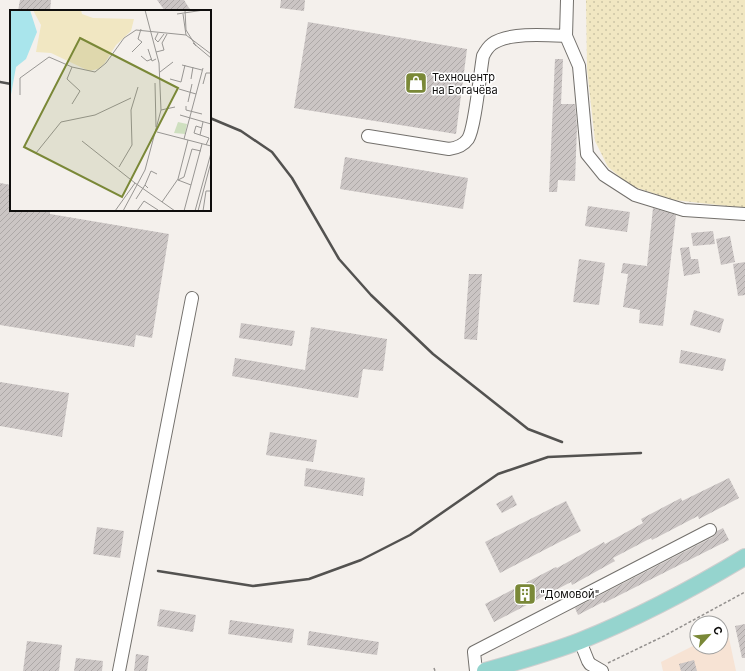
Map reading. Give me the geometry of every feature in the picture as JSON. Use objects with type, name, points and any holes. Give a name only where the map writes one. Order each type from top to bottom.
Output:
[{"type":"main road","points":[[484,671],[529,659],[580,641],[652,608],[745,557]]},
{"type":"street","points":[[567,0],[566,36],[579,66],[587,154],[604,175],[635,195],[684,210],[745,214]]},
{"type":"street","points":[[368,136],[449,149],[457,148],[463,144],[472,132],[483,56],[486,50],[492,44],[504,39],[534,34],[566,36]]},
{"type":"street","points":[[119,671],[192,298]]},
{"type":"street","points":[[476,671],[474,652],[710,530]]},
{"type":"street","points":[[580,641],[588,661],[599,670]]},
{"type":"path","points":[[599,670],[745,592]]},
{"type":"shaded area","points":[[729,638],[736,671],[663,671],[661,662],[689,648],[689,655],[729,655]]},
{"type":"sand","points":[[586,0],[745,0],[745,208],[674,200],[631,186],[608,167],[595,141],[587,69]]},
{"type":"building","points":[[20,0],[51,0],[50,10],[18,10]]},
{"type":"building","points":[[157,0],[184,0],[190,10],[164,10]]},
{"type":"building","points":[[281,0],[305,0],[304,11],[280,8]]},
{"type":"building","points":[[308,22],[467,49],[456,134],[294,108]]},
{"type":"building","points":[[555,59],[563,59],[561,104],[575,104],[577,127],[575,181],[558,180],[557,192],[549,192]]},
{"type":"building","points":[[345,157],[468,178],[463,209],[340,189]]},
{"type":"building","points":[[0,183],[10,185],[10,211],[50,211],[50,214],[169,234],[152,338],[136,335],[134,347],[0,325]]},
{"type":"building","points":[[588,206],[630,212],[627,232],[585,226]]},
{"type":"building","points":[[653,208],[676,215],[663,326],[639,323],[640,310],[623,307],[628,274],[621,273],[623,263],[647,266]]},
{"type":"building","points":[[713,231],[715,244],[693,246],[691,233]]},
{"type":"building","points":[[730,236],[735,262],[721,265],[716,239]]},
{"type":"building","points":[[689,247],[691,259],[698,259],[700,273],[684,276],[680,248]]},
{"type":"building","points":[[579,259],[605,263],[599,305],[573,302]]},
{"type":"building","points":[[745,262],[745,295],[738,296],[733,264]]},
{"type":"building","points":[[469,274],[482,274],[477,340],[464,339]]},
{"type":"building","points":[[694,310],[724,319],[720,333],[690,325]]},
{"type":"building","points":[[241,323],[295,331],[292,346],[239,338]]},
{"type":"building","points":[[311,327],[387,339],[383,371],[363,369],[358,398],[232,376],[235,358],[305,370]]},
{"type":"building","points":[[681,350],[726,359],[723,371],[679,363]]},
{"type":"building","points":[[0,382],[69,393],[62,437],[0,426]]},
{"type":"building","points":[[270,432],[317,440],[313,462],[266,455]]},
{"type":"building","points":[[306,468],[365,478],[363,496],[304,486]]},
{"type":"building","points":[[729,478],[739,498],[699,519],[698,516],[652,540],[651,538],[613,558],[615,561],[572,585],[571,582],[494,622],[485,604],[556,567],[557,568],[604,542],[605,544],[643,523],[641,519],[681,498],[682,501]]},
{"type":"building","points":[[512,495],[517,505],[502,513],[496,504]]},
{"type":"building","points":[[566,501],[581,531],[500,573],[485,542]]},
{"type":"building","points":[[97,527],[124,531],[120,558],[93,554]]},
{"type":"building","points":[[723,528],[729,540],[578,615],[575,608],[713,537],[717,531]]},
{"type":"building","points":[[160,609],[196,615],[193,632],[157,626]]},
{"type":"building","points":[[230,620],[294,629],[292,643],[228,634]]},
{"type":"building","points":[[745,624],[745,658],[742,658],[735,626]]},
{"type":"building","points":[[309,631],[379,642],[377,655],[307,645]]},
{"type":"building","points":[[27,641],[62,645],[59,671],[23,671]]},
{"type":"building","points":[[136,654],[149,656],[147,671],[134,671]]},
{"type":"building","points":[[76,658],[103,661],[102,671],[74,671]]},
{"type":"building","points":[[694,660],[697,671],[681,671],[679,664]]},
{"type":"railway","points":[[0,82],[10,84]]},
{"type":"railway","points":[[211,118],[241,131],[272,152],[292,178],[339,259],[371,295],[433,354],[528,429],[562,442]]},
{"type":"railway","points":[[158,571],[253,586],[309,579],[361,560],[410,535],[498,474],[548,457],[641,453]]},
{"type":"place","name":"Техноцентр на Богачёва","points":[[416,83]]},
{"type":"place","name":"\"Домовой\"","points":[[525,594]]}]
